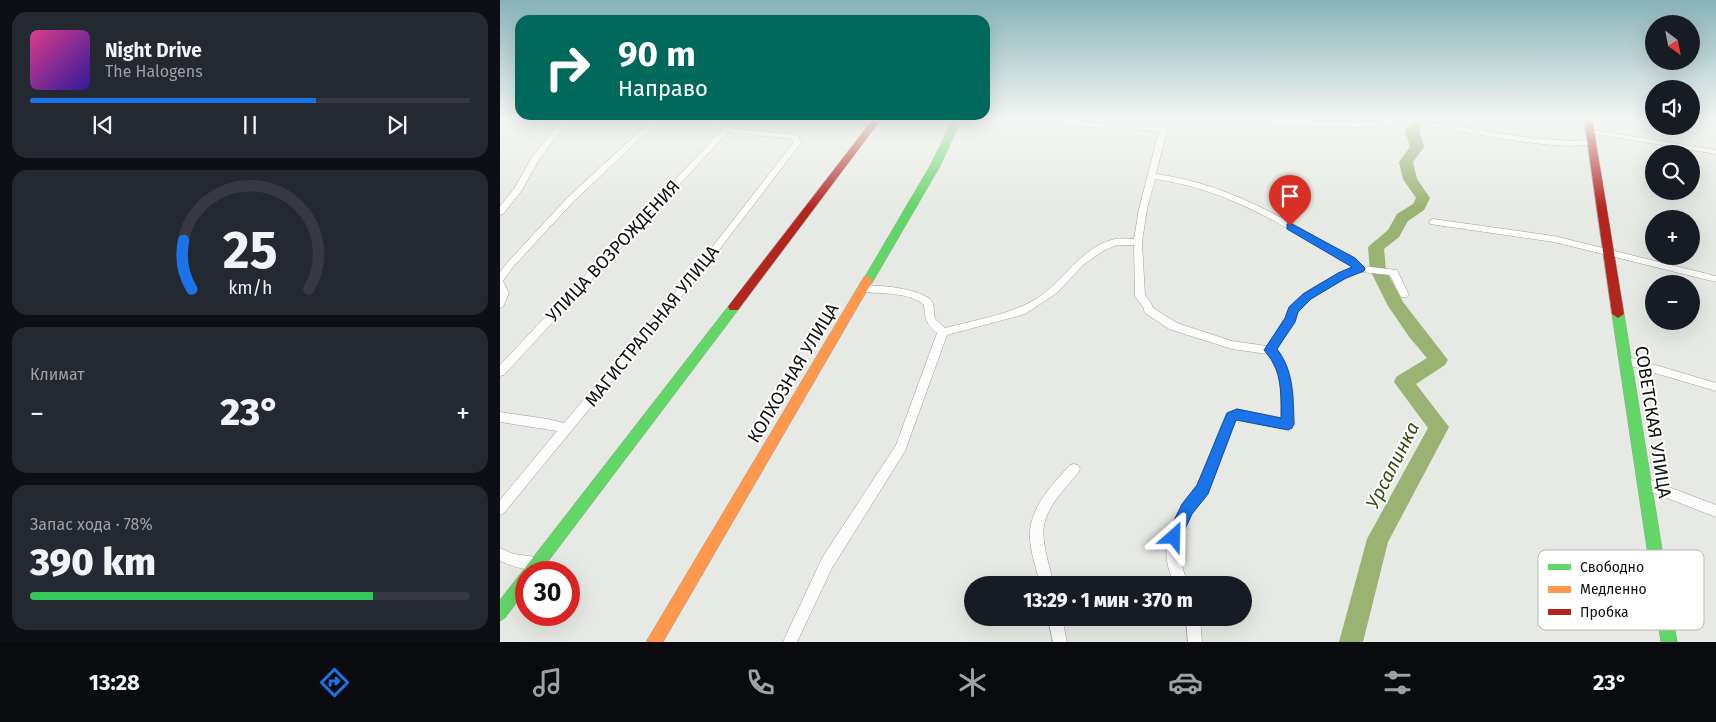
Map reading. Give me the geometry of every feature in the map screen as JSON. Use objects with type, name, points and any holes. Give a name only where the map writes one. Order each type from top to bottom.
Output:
[{"type":"street","points":[[500,212],[518,190],[536,156],[543,148]]},
{"type":"street","points":[[500,279],[510,265],[570,200],[626,148]]},
{"type":"street","name":"УЛИЦА ВОЗРОЖДЕНИЯ","points":[[500,372],[709,148]]},
{"type":"street","name":"МАГИСТРАЛЬНАЯ УЛИЦА","points":[[500,509],[706,261],[794,148]]},
{"type":"street","points":[[539,561],[855,148]]},
{"type":"street","name":"КОЛХОЗНАЯ УЛИЦА","points":[[654,642],[864,288],[944,148]]},
{"type":"street","points":[[1159,148],[1142,209],[1138,242],[1140,296],[1148,306],[1148,310],[1172,326],[1232,345],[1270,350],[1279,362],[1283,372],[1288,424],[1237,414],[1231,416],[1203,489],[1187,509],[1174,537],[1171,549],[1172,563],[1178,576]]},
{"type":"street","name":"СОВЕТСКАЯ УЛИЦА","points":[[1593,148],[1655,550]]},
{"type":"street","points":[[1682,148],[1716,152]]},
{"type":"street","points":[[1152,176],[1177,179],[1205,186],[1260,209],[1352,261],[1360,268]]},
{"type":"street","points":[[1432,222],[1554,239],[1716,279]]},
{"type":"street","points":[[943,332],[1022,311],[1054,291],[1080,263],[1100,248],[1116,242],[1138,242]]},
{"type":"street","points":[[1270,350],[1299,303],[1322,286],[1360,268],[1394,272],[1404,296]]},
{"type":"street","points":[[500,284],[504,293],[500,304]]},
{"type":"street","points":[[864,288],[915,295],[923,298],[928,303],[929,317],[932,323],[943,332]]},
{"type":"street","points":[[790,642],[827,563],[901,447],[943,332]]},
{"type":"street","points":[[1625,360],[1716,387]]},
{"type":"street","points":[[500,417],[548,424],[567,429]]},
{"type":"street","points":[[1046,576],[1038,543],[1037,524],[1046,505],[1074,469]]},
{"type":"street","points":[[1645,484],[1716,511]]},
{"type":"street","points":[[500,555],[516,561]]},
{"type":"street","points":[[500,613],[515,593]]},
{"type":"street","points":[[1057,626],[1060,642]]},
{"type":"street","points":[[1194,626],[1195,642]]},
{"type":"waterway","name":"Урсалинка","points":[[1351,642],[1378,539],[1439,427],[1403,382],[1439,360],[1416,333],[1397,306],[1378,270],[1376,247],[1394,233],[1402,218],[1419,207],[1423,198],[1410,179],[1406,162],[1416,148]]},
{"type":"traffic: fast","points":[[868,280],[944,148]]},
{"type":"traffic: fast","points":[[539,561],[734,307]]},
{"type":"traffic: fast","points":[[1618,314],[1655,550]]},
{"type":"traffic: fast","points":[[500,613],[515,593]]},
{"type":"traffic: fast","points":[[1667,630],[1669,642]]},
{"type":"traffic: slow","points":[[654,642],[868,280]]},
{"type":"traffic: jam","points":[[734,307],[855,148]]},
{"type":"traffic: jam","points":[[1593,148],[1618,314]]},
{"type":"route","points":[[1174,537],[1187,509],[1203,489],[1231,416],[1237,414],[1288,424],[1283,372],[1275,354],[1270,350],[1291,319],[1293,310],[1307,296],[1322,286],[1360,268],[1352,261],[1290,226]]}]
